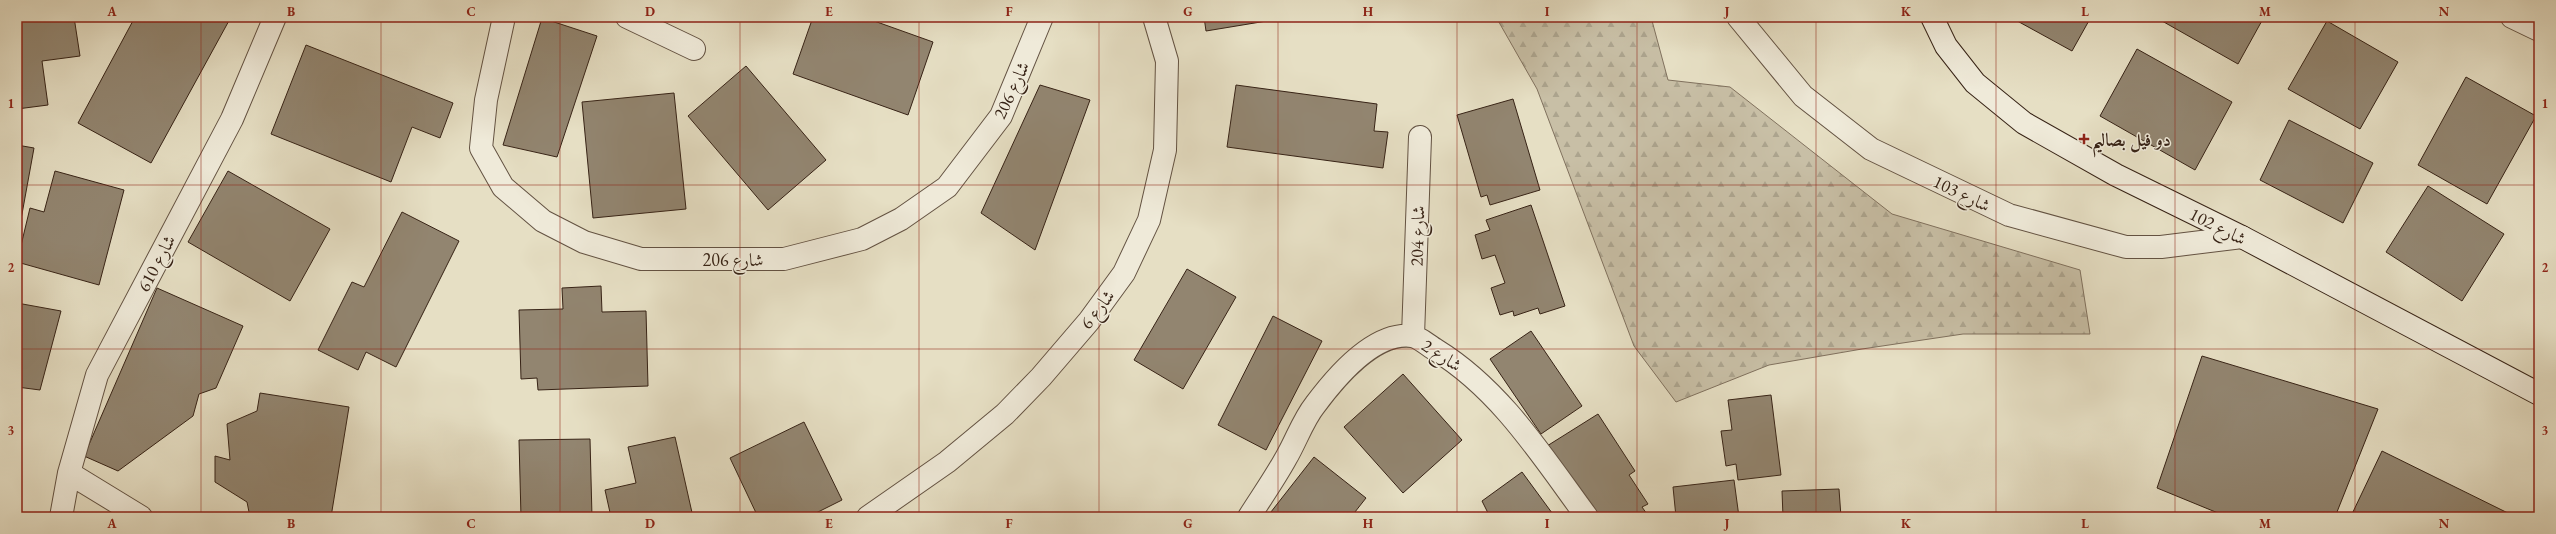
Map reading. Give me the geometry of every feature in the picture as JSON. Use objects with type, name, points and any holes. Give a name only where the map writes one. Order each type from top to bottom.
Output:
[{"type":"street","name":"شارع 610","points":[[62,517],[69,473],[97,375],[232,119],[275,17]]},
{"type":"street","name":"شارع 206","points":[[504,17],[486,100],[481,148],[503,187],[543,221],[584,242],[641,259],[784,259],[862,239],[901,219],[947,187],[1001,116],[1042,17]]},
{"type":"street","points":[[627,17],[694,49]]},
{"type":"street","name":"شارع 6","points":[[868,517],[947,462],[1005,414],[1046,371],[1124,273],[1149,220],[1165,150],[1167,61],[1154,17]]},
{"type":"street","name":"شارع 103","points":[[1738,17],[1803,96],[1872,149],[2009,215],[2126,247],[2161,247],[2242,237]]},
{"type":"street","name":"شارع 102","points":[[1932,17],[1946,46],[1975,83],[2024,123],[2116,175],[2242,237],[2539,394]]},
{"type":"street","points":[[2512,17],[2539,30]]},
{"type":"street","name":"شارع 204","points":[[1413,336],[1420,137]]},
{"type":"street","name":"شارع 2","points":[[1249,517],[1286,459],[1314,406],[1336,380],[1355,360],[1372,347],[1389,338],[1413,336],[1462,366],[1495,397],[1586,517]]},
{"type":"street","points":[[69,473],[141,517]]},
{"type":"green space","points":[[1496,17],[1651,17],[1668,80],[1730,87],[1892,214],[2080,270],[2090,334],[1963,334],[1862,349],[1769,365],[1676,402],[1634,346],[1537,89]]},
{"type":"building","points":[[17,17],[74,17],[80,56],[42,61],[48,105],[17,109]]},
{"type":"building","points":[[135,17],[231,17],[151,163],[78,123]]},
{"type":"building","points":[[813,17],[863,17],[933,42],[908,115],[793,74]]},
{"type":"building","points":[[1204,17],[1291,17],[1206,31]]},
{"type":"building","points":[[2010,17],[2091,17],[2072,51]]},
{"type":"building","points":[[2155,17],[2264,17],[2238,64]]},
{"type":"building","points":[[542,18],[597,36],[557,157],[503,145]]},
{"type":"building","points":[[2327,21],[2398,62],[2360,129],[2288,89]]},
{"type":"building","points":[[306,45],[453,103],[440,138],[412,127],[391,182],[271,134]]},
{"type":"building","points":[[2137,49],[2232,102],[2195,170],[2100,116]]},
{"type":"building","points":[[746,66],[826,160],[768,210],[688,116]]},
{"type":"building","points":[[2466,77],[2536,116],[2487,204],[2418,165]]},
{"type":"building","points":[[1040,85],[1090,100],[1035,250],[981,213]]},
{"type":"building","points":[[1236,85],[1377,104],[1374,131],[1388,132],[1383,168],[1227,147]]},
{"type":"building","points":[[674,93],[686,209],[593,218],[582,102]]},
{"type":"building","points":[[1513,99],[1540,190],[1490,205],[1487,195],[1481,197],[1457,115]]},
{"type":"building","points":[[2289,120],[2373,163],[2343,223],[2260,180]]},
{"type":"building","points":[[17,145],[34,148],[18,236],[17,236]]},
{"type":"building","points":[[55,171],[124,190],[99,285],[17,262],[30,208],[44,212]]},
{"type":"building","points":[[228,171],[330,229],[290,301],[188,242]]},
{"type":"building","points":[[2428,186],[2504,234],[2462,301],[2386,252]]},
{"type":"building","points":[[1531,205],[1565,306],[1540,314],[1538,308],[1514,316],[1513,311],[1500,315],[1491,288],[1505,283],[1495,255],[1482,259],[1475,235],[1490,230],[1486,220]]},
{"type":"building","points":[[402,212],[459,241],[396,367],[366,352],[358,370],[318,350],[352,282],[364,287]]},
{"type":"building","points":[[1187,269],[1236,297],[1183,389],[1134,360]]},
{"type":"building","points":[[601,286],[602,312],[646,311],[648,386],[538,390],[537,378],[521,379],[519,310],[563,309],[562,288]]},
{"type":"building","points":[[157,288],[243,326],[216,388],[199,394],[193,416],[118,471],[84,456]]},
{"type":"building","points":[[17,303],[61,311],[40,390],[17,387]]},
{"type":"building","points":[[1273,316],[1322,341],[1266,450],[1218,425]]},
{"type":"building","points":[[1531,331],[1582,406],[1541,434],[1490,359]]},
{"type":"building","points":[[2202,356],[2378,409],[2335,517],[2212,517],[2218,513],[2157,488]]},
{"type":"building","points":[[1403,374],[1462,440],[1403,493],[1344,427]]},
{"type":"building","points":[[260,393],[349,407],[331,517],[250,517],[247,502],[215,482],[215,456],[230,460],[227,424],[257,411]]},
{"type":"building","points":[[1771,395],[1781,475],[1738,480],[1736,464],[1726,466],[1721,431],[1732,430],[1728,400]]},
{"type":"building","points":[[1598,414],[1635,471],[1629,475],[1648,504],[1642,507],[1649,517],[1593,517],[1547,446]]},
{"type":"building","points":[[804,422],[842,500],[808,517],[758,517],[730,458]]},
{"type":"building","points":[[675,437],[693,517],[611,517],[605,490],[636,483],[628,447]]},
{"type":"building","points":[[590,439],[592,517],[521,517],[519,440]]},
{"type":"building","points":[[2382,451],[2516,517],[2358,517],[2352,514]]},
{"type":"building","points":[[1314,457],[1366,498],[1351,517],[1267,517]]},
{"type":"building","points":[[1522,472],[1555,517],[1490,517],[1482,501]]},
{"type":"building","points":[[1734,480],[1739,517],[1676,517],[1673,487]]},
{"type":"building","points":[[1839,489],[1841,517],[1783,517],[1782,491]]},
{"type":"place","name":"دو فيل بصاليم","points":[[2084,139]]}]
